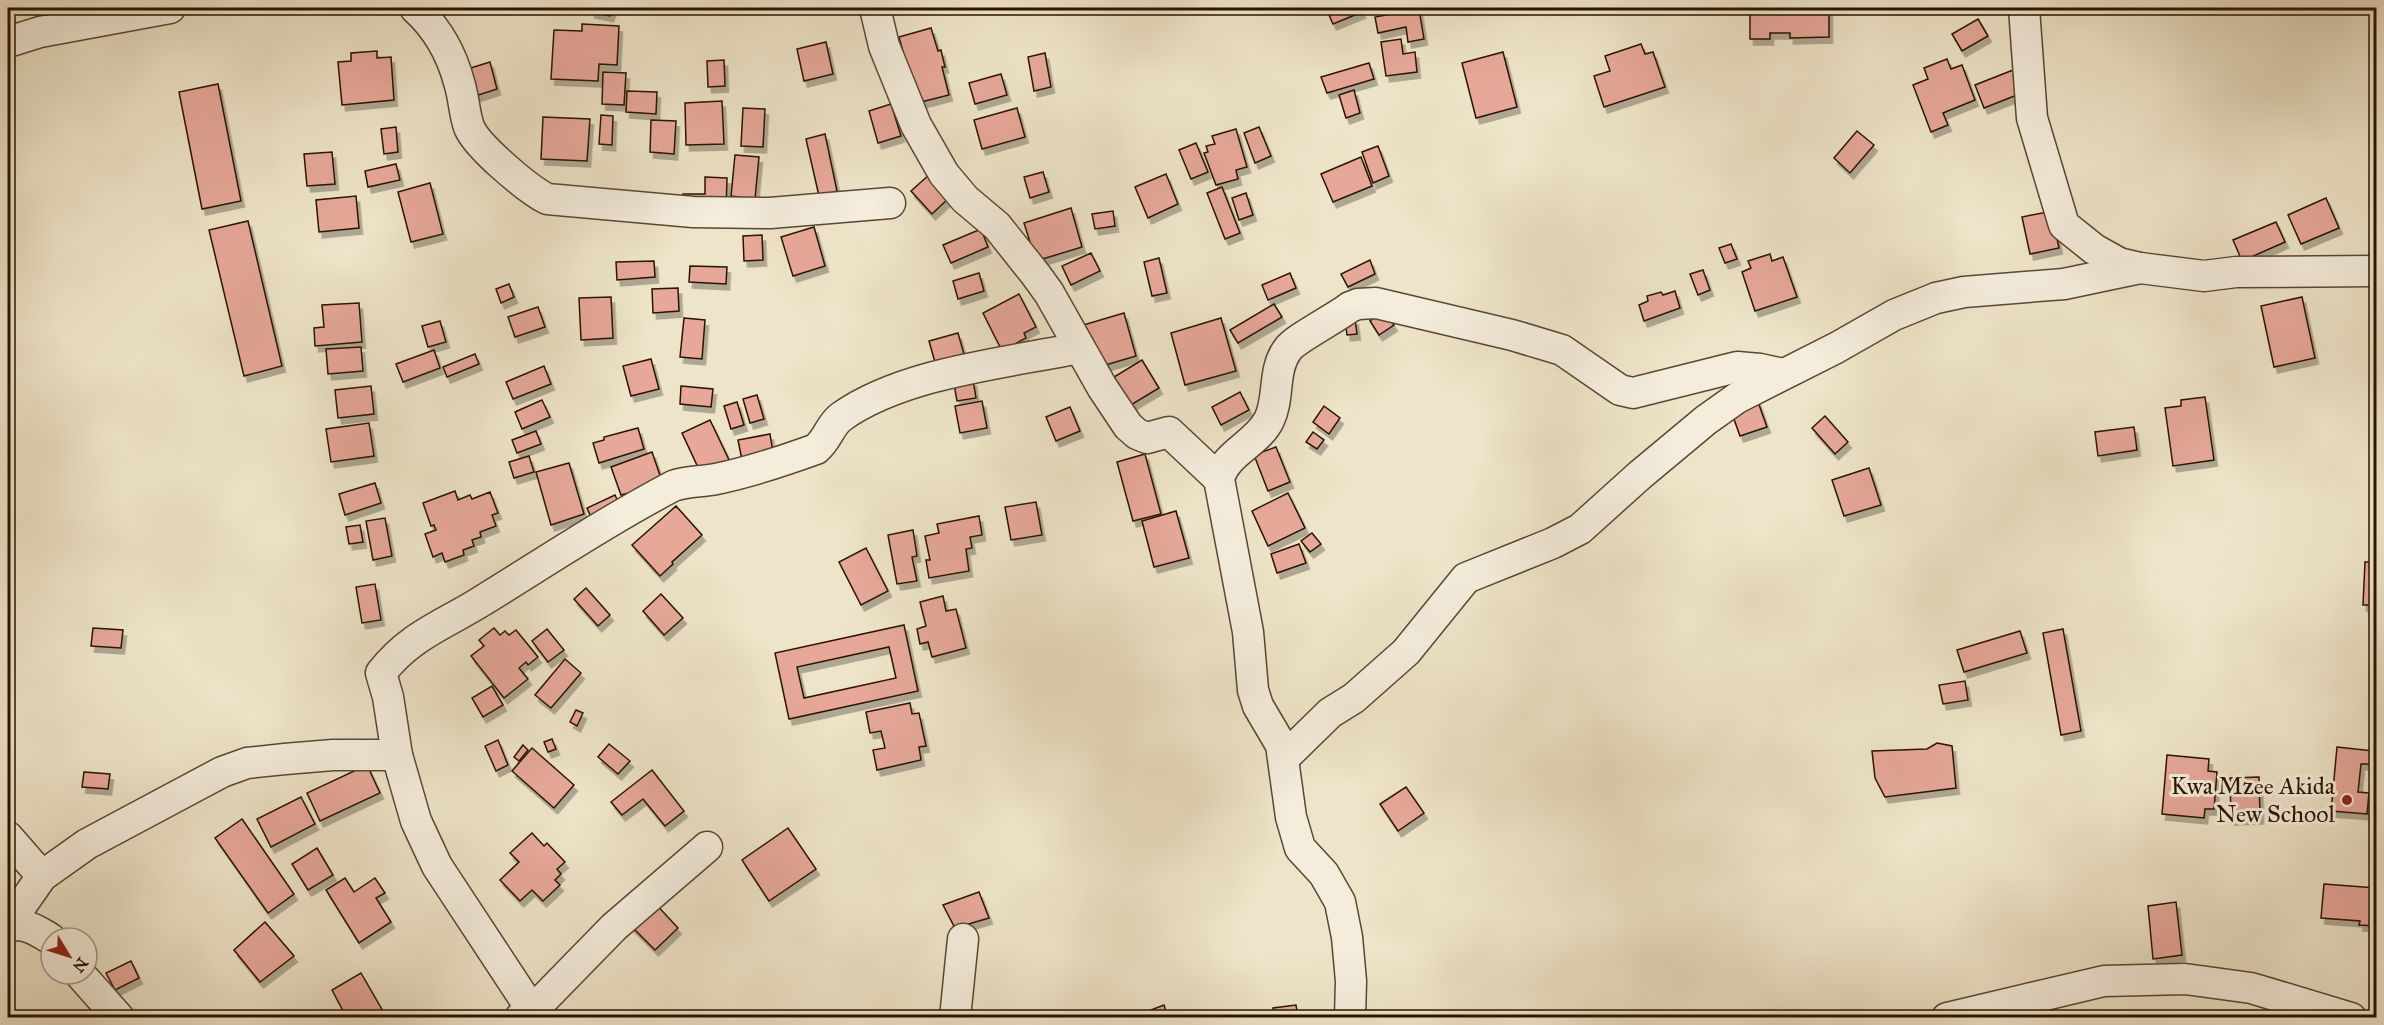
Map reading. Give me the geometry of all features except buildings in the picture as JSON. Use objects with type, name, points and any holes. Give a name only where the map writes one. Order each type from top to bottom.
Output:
[{"type":"street","points":[[8,42],[40,32],[170,8]]},
{"type":"street","points":[[415,8],[433,24],[452,61],[460,83],[470,130],[479,144],[532,191],[547,199],[704,212],[770,213],[890,203]]},
{"type":"street","points":[[875,8],[884,46],[928,150],[965,199],[997,226],[1036,275],[1128,426],[1137,434],[1147,438],[1168,432],[1219,479]]},
{"type":"street","points":[[2024,8],[2032,118],[2064,225],[2094,249],[2119,263],[2204,276],[2236,272],[2376,272]]},
{"type":"street","points":[[1284,758],[1330,713],[1354,698],[1406,652],[1466,578],[1553,543],[1580,529],[1706,420],[1737,398],[1894,315],[1936,298],[1964,292],[2064,284],[2140,268]]},
{"type":"street","points":[[1350,1017],[1351,981],[1347,937],[1340,902],[1324,874],[1300,848],[1291,817],[1281,745],[1258,706],[1253,690],[1248,632],[1219,479],[1221,468],[1259,435],[1269,420],[1278,371],[1290,346],[1358,304],[1376,303],[1477,326],[1562,350],[1620,390],[1633,393],[1737,367],[1760,369],[1783,375]]},
{"type":"street","points":[[707,847],[614,927],[530,1015],[437,866],[416,821],[397,755],[388,697],[381,673],[407,644],[476,604],[605,523],[673,486],[753,470],[816,449],[824,443],[837,421],[843,416],[896,387],[966,370],[1079,348]]},
{"type":"street","points":[[39,931],[10,926],[42,876],[87,844],[222,772],[247,763],[333,755],[397,755]]},
{"type":"street","points":[[8,837],[42,876]]},
{"type":"street","points":[[955,1017],[963,939]]},
{"type":"street","points":[[1947,1017],[2104,981],[2185,979],[2251,988],[2351,1017]]},
{"type":"street","points":[[91,986],[119,1017]]},
{"type":"place","name":"Kwa Mzee Akida New School","points":[[2347,800]]}]
